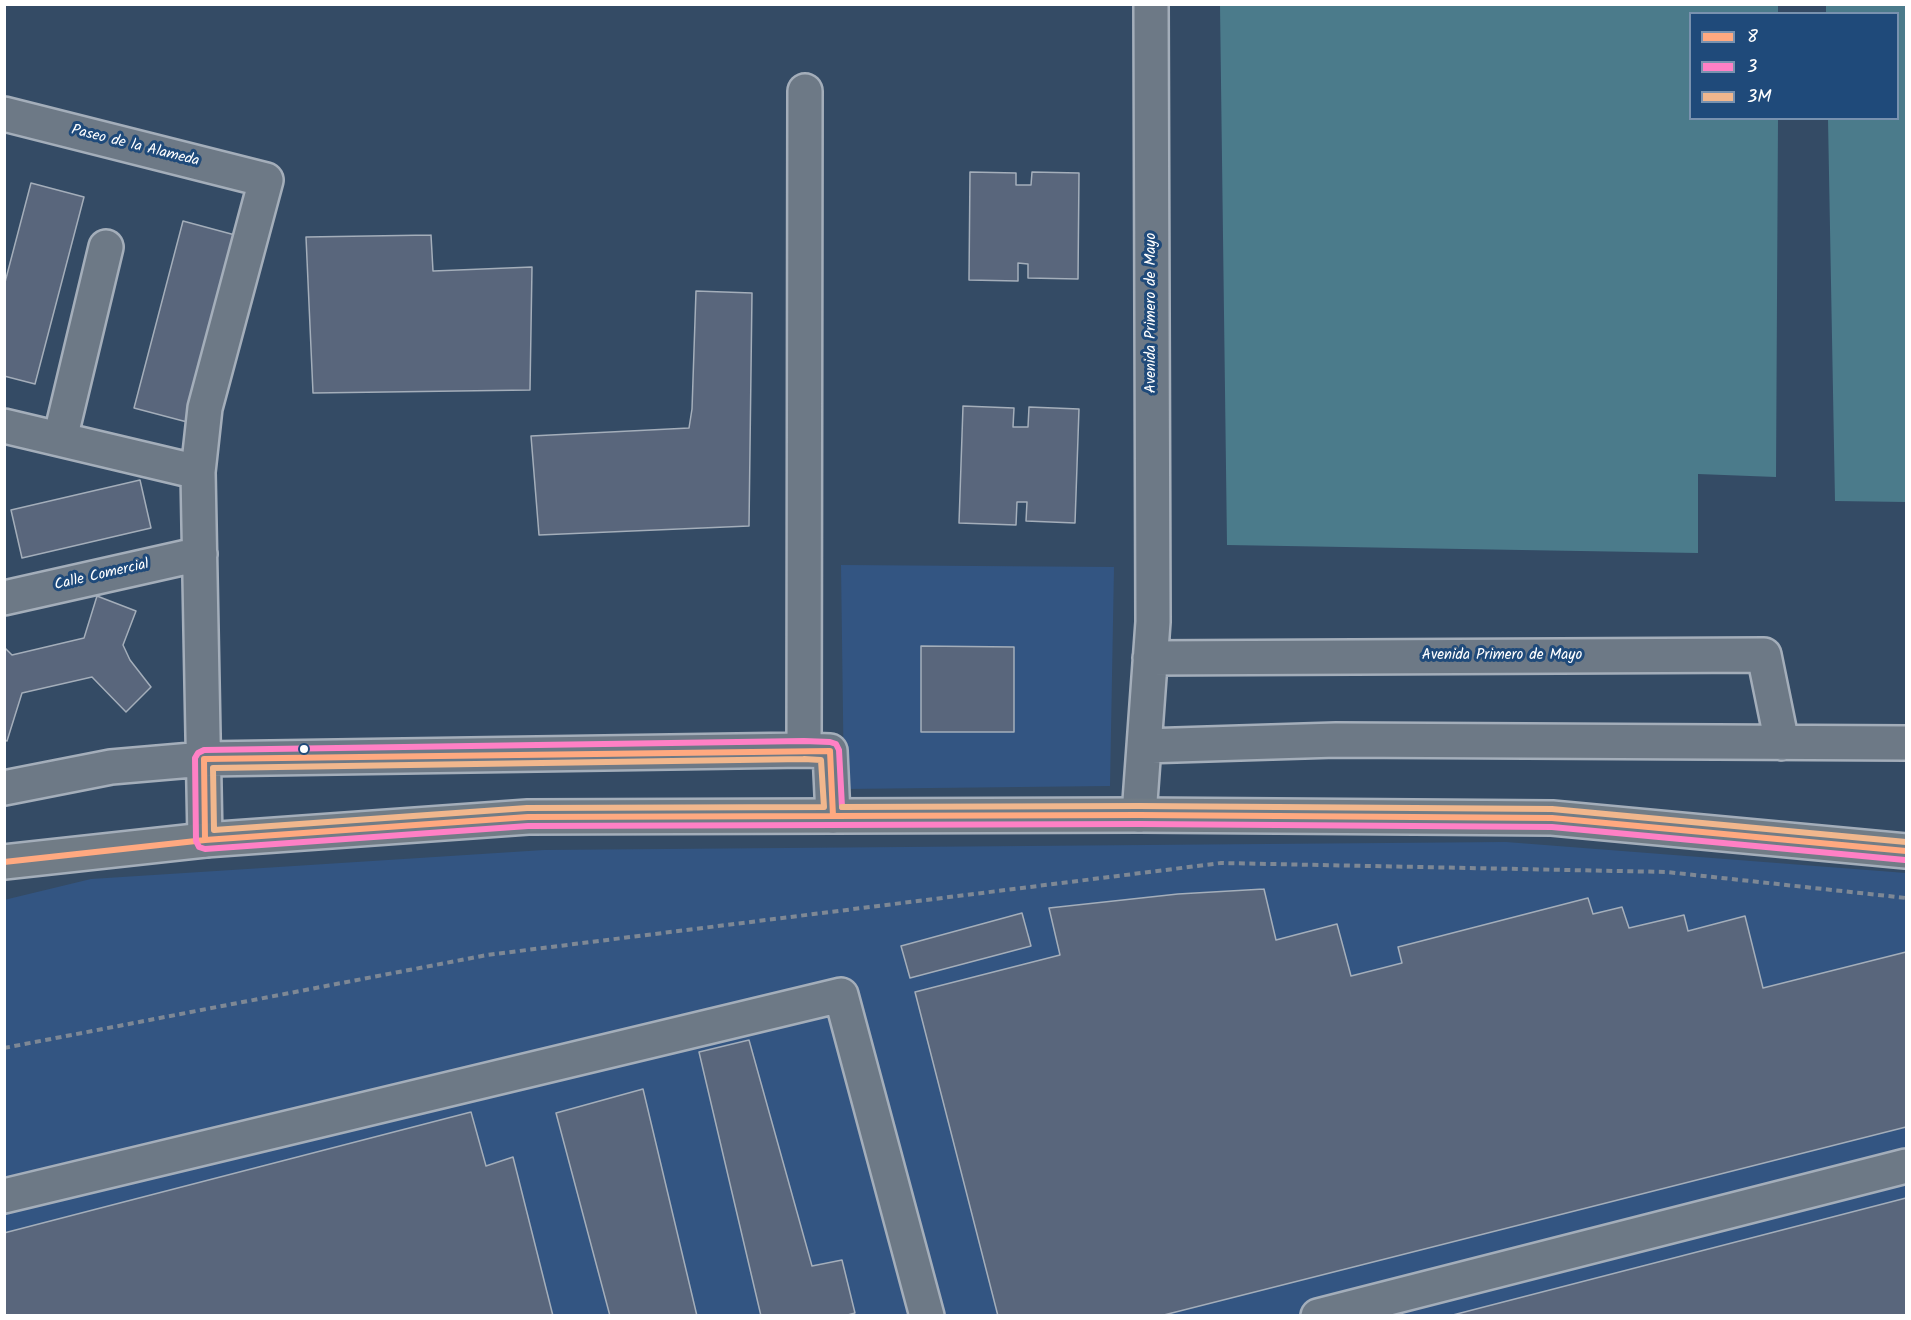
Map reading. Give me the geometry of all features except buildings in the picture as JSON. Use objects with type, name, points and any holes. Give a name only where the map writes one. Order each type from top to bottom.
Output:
[{"type":"main road","points":[[4,862],[206,840],[528,817],[1139,815],[1552,818],[1906,851]]},
{"type":"street","name":"Avenida Primero de Mayo","points":[[1139,815],[1153,622],[1151,4]]},
{"type":"street","points":[[804,750],[805,91]]},
{"type":"street","name":"Paseo de la Alameda","points":[[4,114],[266,180],[205,408],[198,472]]},
{"type":"street","points":[[60,439],[106,247]]},
{"type":"street","points":[[4,426],[198,472],[206,840]]},
{"type":"street","name":"Calle Comercial","points":[[4,598],[200,554]]},
{"type":"street","name":"Avenida Primero de Mayo","points":[[1150,658],[1764,655],[1782,742]]},
{"type":"street","points":[[1144,746],[1336,740],[1906,742]]},
{"type":"street","points":[[4,788],[111,767],[204,759],[804,750],[830,751],[833,816]]},
{"type":"street","points":[[4,1196],[841,995],[927,1316]]},
{"type":"street","points":[[1318,1316],[1906,1166]]},
{"type":"path","points":[[4,1048],[487,955],[1221,863],[1667,872],[1906,898]]},
{"type":"shaded area","points":[[1220,5],[1778,5],[1778,12],[1689,12],[1689,120],[1778,120],[1776,477],[1698,474],[1698,553],[1227,545]]},
{"type":"shaded area","points":[[1826,5],[1906,5],[1906,502],[1835,501],[1828,120],[1899,120],[1899,12],[1826,12]]},
{"type":"shaded area","points":[[841,565],[1114,567],[1110,786],[844,789]]},
{"type":"shaded area","points":[[1506,842],[1906,873],[1906,1315],[5,1315],[4,900],[91,879],[544,850]]},
{"type":"transit line","name":"3","points":[[842,807],[839,750],[836,744],[830,742],[204,750],[195,758],[196,841],[199,847],[205,849],[528,826],[1139,824],[1552,827],[1905,860]]},
{"type":"transit line","name":"8","points":[[205,840],[204,759],[830,751],[833,816]]},
{"type":"transit line","name":"3M","points":[[804,759],[821,760],[824,807],[527,808],[214,830],[213,768],[804,759]]},
{"type":"transit line","name":"3M","points":[[842,807],[1139,806],[1552,809],[1906,842]]},
{"type":"transit line","name":"8","points":[[4,862],[205,840],[528,817],[1139,815],[1552,818],[1906,851]]}]
